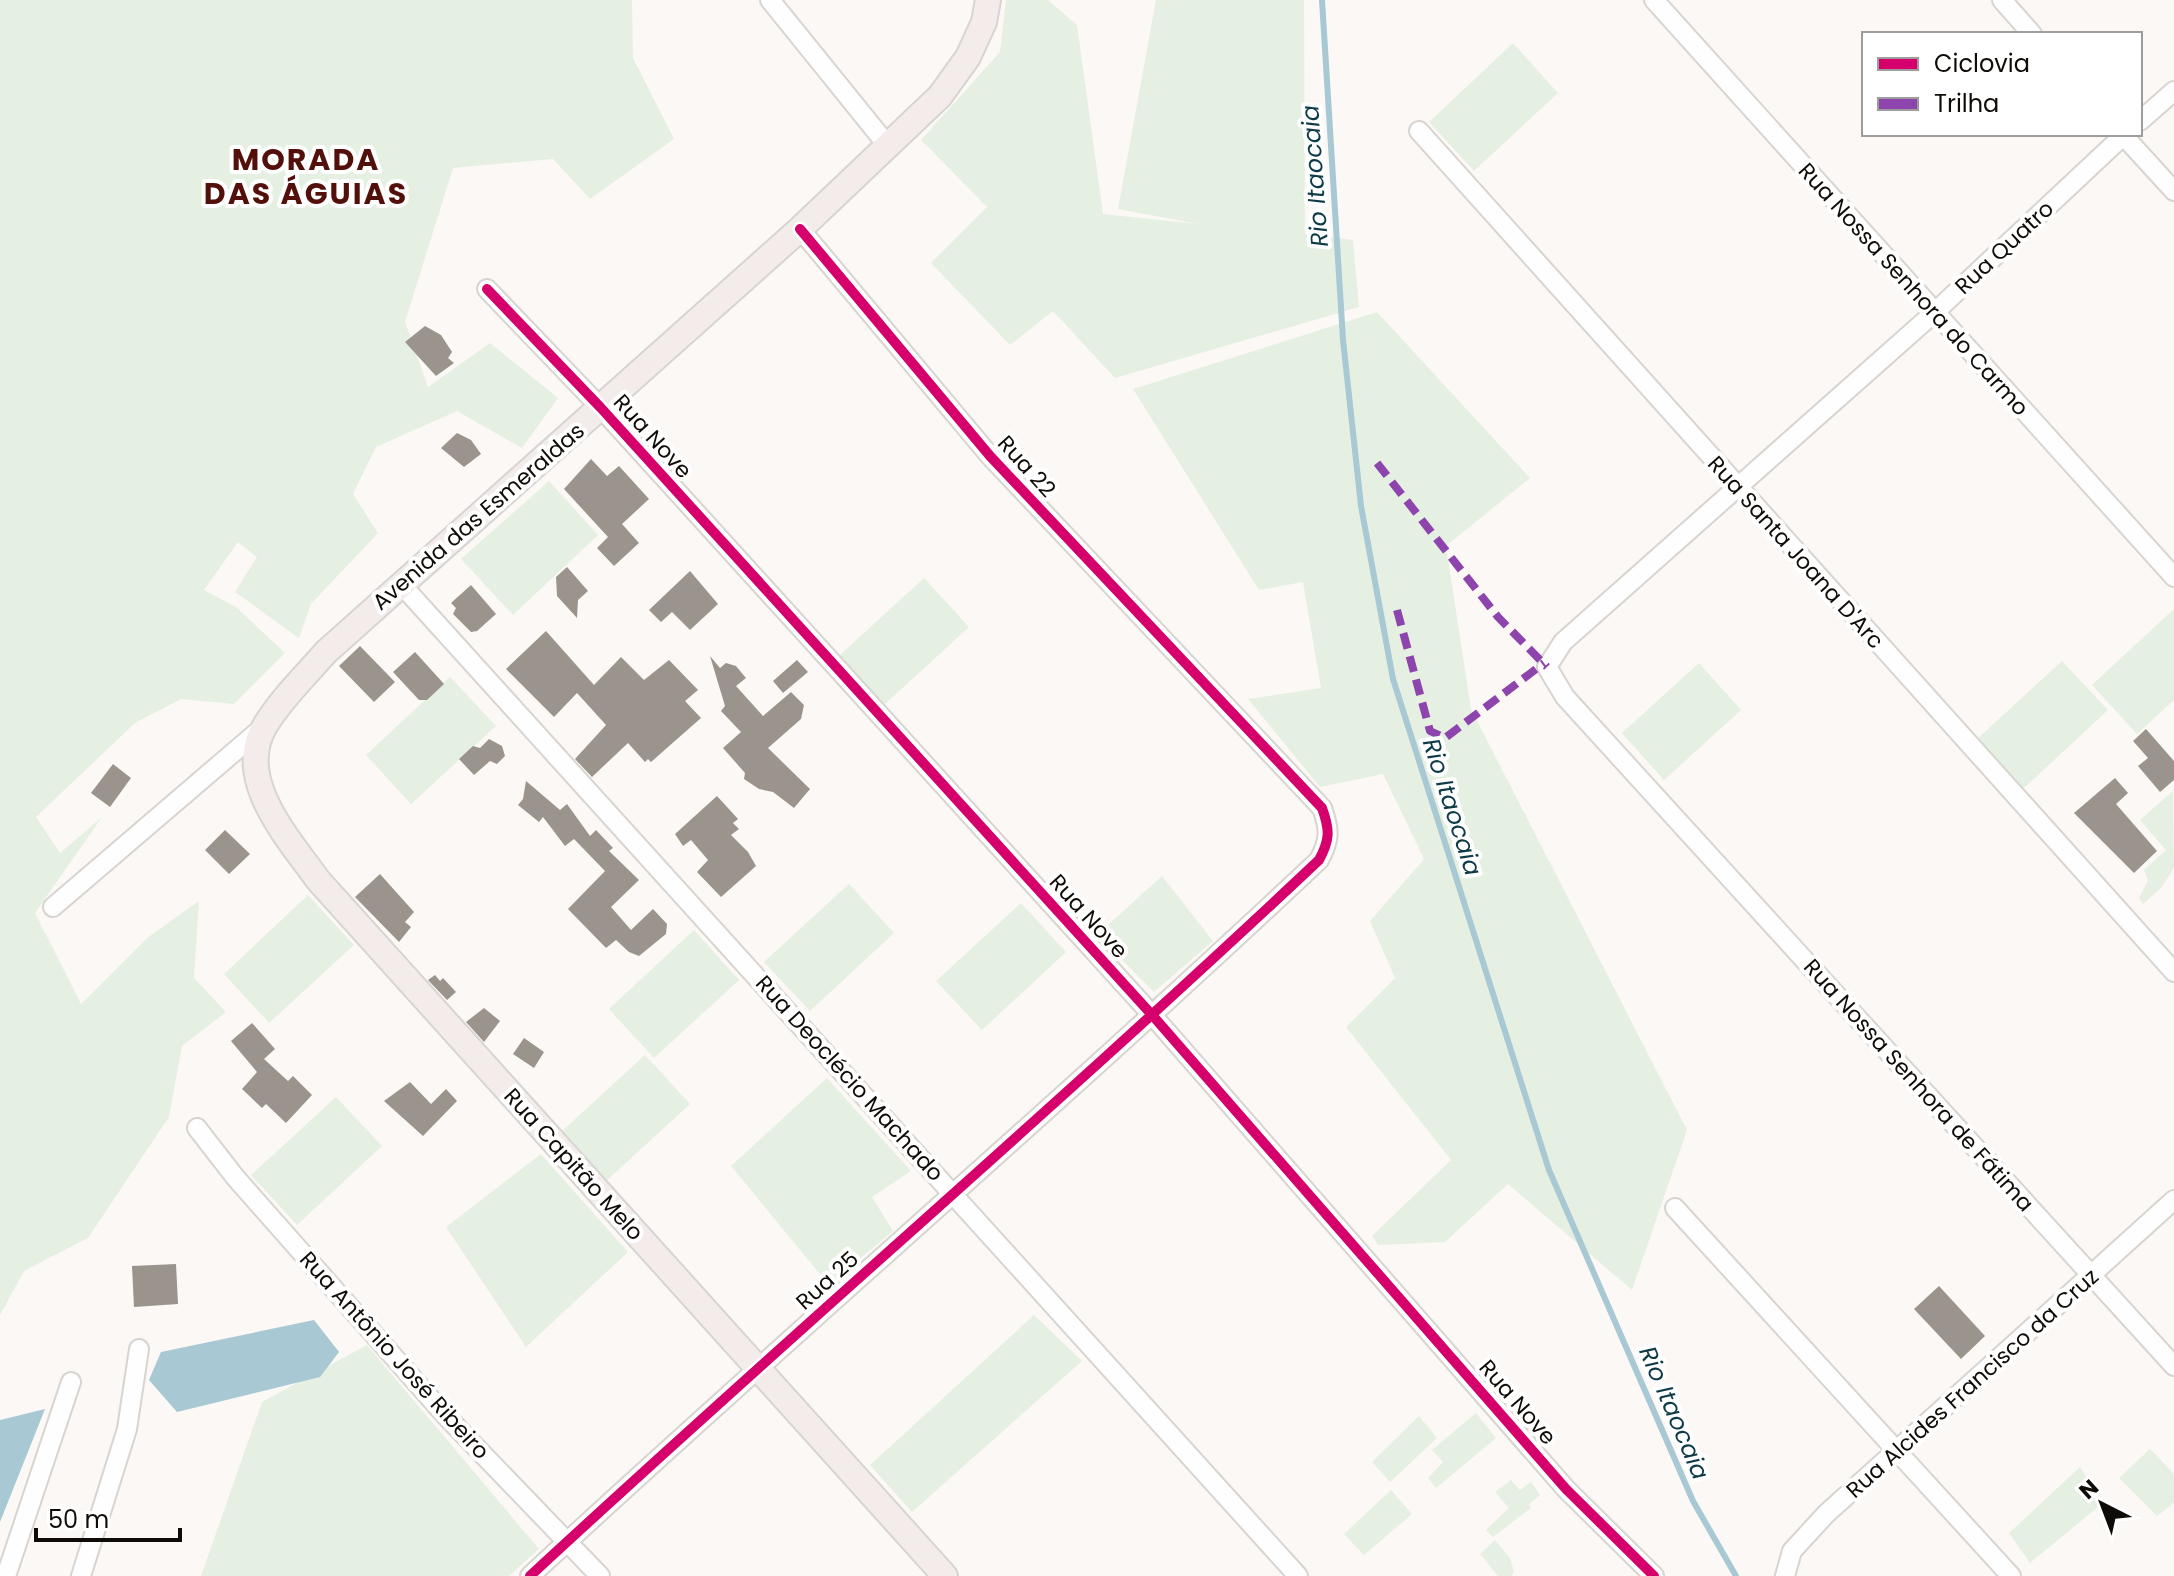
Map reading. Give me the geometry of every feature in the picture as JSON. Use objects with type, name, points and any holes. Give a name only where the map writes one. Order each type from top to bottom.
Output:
[{"type":"main road","name":"Avenida das Esmeraldas","points":[[264,726],[326,652],[400,583],[800,229],[940,96],[968,57],[984,22],[988,0]]},
{"type":"main road","name":"Rua Capitão Melo","points":[[264,726],[255,764],[259,788],[283,831],[318,880],[945,1576]]},
{"type":"street","points":[[770,0],[888,146]]},
{"type":"street","name":"Rua Nossa Senhora do Carmo","points":[[1654,0],[2174,577]]},
{"type":"street","points":[[2002,0],[2030,32]]},
{"type":"street","points":[[2142,119],[2174,91]]},
{"type":"street","name":"Rua Santa Joana D'Arc","points":[[1419,131],[2174,972]]},
{"type":"street","name":"Rua Quatro","points":[[1662,805],[1565,697],[1547,667],[1563,642],[1935,312],[2122,136]]},
{"type":"street","points":[[2124,136],[2174,191]]},
{"type":"street","name":"Rua 22","points":[[800,229],[990,456],[1322,808],[1329,827],[1329,842],[1319,860],[1153,1016]]},
{"type":"street","name":"Rua Nove","points":[[487,289],[601,408],[1153,1016],[1566,1489],[1654,1576]]},
{"type":"street","name":"Rua Deoclécio Machado","points":[[400,583],[1298,1576]]},
{"type":"street","points":[[53,907],[264,726]]},
{"type":"street","name":"Rua Nossa Senhora de Fátima","points":[[1662,805],[2174,1366]]},
{"type":"street","name":"Rua 25","points":[[530,1576],[953,1192],[1153,1016]]},
{"type":"street","name":"Rua Antônio José Ribeiro","points":[[197,1128],[235,1177],[445,1415],[600,1576]]},
{"type":"street","name":"Rua Alcides Francisco da Cruz","points":[[1785,1576],[1792,1551],[1826,1514],[2174,1200]]},
{"type":"street","points":[[1675,1208],[2011,1576]]},
{"type":"street","points":[[81,1576],[127,1429],[139,1349]]},
{"type":"street","points":[[6,1576],[71,1382]]},
{"type":"green space","points":[[0,0],[632,0],[633,58],[674,139],[590,199],[553,159],[453,168],[405,322],[428,387],[490,343],[558,398],[522,448],[457,411],[376,447],[353,494],[378,533],[311,604],[299,638],[235,592],[257,557],[238,542],[204,590],[236,607],[285,653],[234,704],[181,699],[135,723],[36,817],[60,853],[102,817],[35,913],[81,1004],[147,938],[199,901],[194,978],[226,1012],[182,1046],[169,1117],[88,1238],[24,1271],[0,1315]]},
{"type":"green space","points":[[1006,0],[1048,0],[1077,25],[1103,214],[1198,224],[1118,209],[1156,0],[1304,0],[1305,234],[1353,240],[1359,307],[1115,378],[1053,311],[1010,345],[931,263],[987,207],[921,140],[1000,52]]},
{"type":"green space","points":[[1513,43],[1558,93],[1474,171],[1429,122]]},
{"type":"green space","points":[[1377,312],[1530,478],[1446,546],[1471,709],[1687,1130],[1632,1290],[1508,1184],[1445,1242],[1378,1245],[1372,1236],[1451,1160],[1346,1027],[1395,978],[1370,921],[1424,859],[1383,774],[1320,787],[1248,699],[1321,688],[1303,582],[1259,590],[1133,389]]},
{"type":"green space","points":[[549,481],[598,535],[513,615],[461,559]]},
{"type":"green space","points":[[924,578],[969,627],[884,705],[839,656]]},
{"type":"green space","points":[[2174,609],[2174,700],[2137,734],[2092,685]]},
{"type":"green space","points":[[2062,661],[2108,710],[2023,789],[1977,739]]},
{"type":"green space","points":[[1699,663],[1741,710],[1664,780],[1622,733]]},
{"type":"green space","points":[[450,677],[496,726],[411,804],[366,755]]},
{"type":"green space","points":[[2173,791],[2174,868],[2161,888],[2143,904],[2139,898],[2148,880],[2144,870],[2166,850],[2140,820]]},
{"type":"green space","points":[[1162,876],[1213,941],[1154,992],[1097,935]]},
{"type":"green space","points":[[849,884],[894,933],[810,1011],[764,962]]},
{"type":"green space","points":[[308,895],[354,945],[269,1023],[224,974]]},
{"type":"green space","points":[[1021,903],[1066,952],[982,1030],[936,981]]},
{"type":"green space","points":[[694,930],[739,980],[654,1058],[609,1009]]},
{"type":"green space","points":[[645,1055],[690,1104],[605,1182],[560,1133]]},
{"type":"green space","points":[[827,1078],[911,1171],[872,1197],[893,1231],[829,1285],[731,1166]]},
{"type":"green space","points":[[336,1097],[382,1146],[297,1225],[251,1175]]},
{"type":"green space","points":[[541,1154],[628,1252],[526,1347],[446,1227]]},
{"type":"green space","points":[[1034,1315],[1082,1361],[912,1512],[870,1465]]},
{"type":"green space","points":[[367,1345],[539,1549],[509,1576],[201,1576],[262,1402]]},
{"type":"green space","points":[[1476,1413],[1496,1438],[1436,1488],[1428,1478],[1443,1462],[1432,1450]]},
{"type":"green space","points":[[1419,1416],[1437,1438],[1390,1482],[1372,1462]]},
{"type":"green space","points":[[2150,1449],[2174,1474],[2174,1503],[2157,1516],[2119,1478]]},
{"type":"green space","points":[[2080,1467],[2103,1503],[2030,1563],[2009,1533]]},
{"type":"green space","points":[[1511,1480],[1520,1490],[1531,1482],[1540,1495],[1529,1504],[1531,1508],[1493,1537],[1486,1530],[1509,1508],[1495,1492]]},
{"type":"green space","points":[[1391,1490],[1412,1514],[1364,1555],[1344,1534]]},
{"type":"green space","points":[[1495,1540],[1510,1558],[1514,1572],[1511,1576],[1498,1576],[1480,1554]]},
{"type":"water","points":[[314,1320],[339,1352],[320,1377],[177,1412],[149,1380],[161,1352]]},
{"type":"water","points":[[45,1409],[0,1522],[0,1420]]},
{"type":"building","points":[[425,326],[441,335],[452,352],[448,358],[454,363],[436,376],[405,342]]},
{"type":"building","points":[[457,433],[471,440],[481,454],[464,467],[441,448]]},
{"type":"building","points":[[591,459],[607,476],[619,466],[649,499],[622,524],[639,543],[614,566],[597,548],[608,537],[564,489]]},
{"type":"building","points":[[567,567],[588,591],[578,600],[577,618],[557,596],[556,577]]},
{"type":"building","points":[[690,571],[718,604],[690,630],[672,612],[661,622],[649,610]]},
{"type":"building","points":[[471,585],[496,614],[477,631],[471,632],[453,614],[456,608],[451,603]]},
{"type":"building","points":[[546,631],[594,685],[621,657],[644,680],[669,660],[698,690],[685,701],[701,718],[651,762],[648,759],[645,762],[628,743],[592,777],[575,759],[606,725],[577,693],[554,717],[506,669]]},
{"type":"building","points":[[360,646],[395,682],[374,702],[339,666]]},
{"type":"building","points":[[415,652],[444,684],[427,700],[419,700],[393,672]]},
{"type":"building","points":[[710,656],[720,668],[726,663],[736,666],[746,678],[736,686],[763,716],[791,692],[804,705],[801,719],[768,748],[810,789],[794,808],[773,792],[759,789],[744,779],[745,773],[723,748],[741,732],[721,711],[725,706]]},
{"type":"building","points":[[797,660],[808,672],[783,693],[773,681]]},
{"type":"building","points":[[2146,729],[2174,761],[2174,780],[2160,792],[2138,766],[2148,758],[2133,741]]},
{"type":"building","points":[[489,739],[502,746],[505,756],[497,764],[490,761],[474,775],[459,759],[473,746],[480,748]]},
{"type":"building","points":[[113,764],[131,778],[110,807],[91,793]]},
{"type":"building","points":[[2115,778],[2128,793],[2116,804],[2157,851],[2134,873],[2074,813]]},
{"type":"building","points":[[526,781],[560,810],[567,804],[590,836],[596,830],[613,848],[609,851],[639,880],[611,907],[631,930],[653,909],[667,924],[666,934],[639,956],[629,952],[616,940],[606,948],[568,909],[605,871],[574,839],[565,846],[543,817],[539,822],[518,805],[523,799]]},
{"type":"building","points":[[717,796],[738,819],[733,823],[739,829],[731,835],[748,852],[756,866],[721,897],[697,872],[708,860],[691,840],[683,846],[675,834]]},
{"type":"building","points":[[225,830],[250,854],[229,874],[205,850]]},
{"type":"building","points":[[380,874],[414,912],[405,922],[411,927],[399,942],[355,897]]},
{"type":"building","points":[[435,975],[440,981],[443,978],[456,992],[447,1000],[428,980]]},
{"type":"building","points":[[484,1008],[500,1021],[484,1042],[466,1022]]},
{"type":"building","points":[[252,1023],[275,1049],[264,1059],[288,1081],[293,1076],[312,1095],[286,1123],[266,1104],[262,1108],[242,1089],[257,1072],[231,1041]]},
{"type":"building","points":[[524,1038],[544,1052],[534,1068],[513,1054]]},
{"type":"building","points":[[410,1082],[431,1104],[446,1089],[457,1101],[423,1136],[384,1101]]},
{"type":"building","points":[[176,1264],[178,1304],[134,1307],[132,1266]]},
{"type":"building","points":[[1939,1286],[1985,1336],[1961,1359],[1914,1309]]},
{"type":"waterway","name":"Rio Itaocaia","points":[[1322,0],[1343,340],[1361,506],[1393,679],[1549,1170],[1693,1501],[1736,1576]]},
{"type":"marked path","points":[[1377,463],[1498,617],[1547,667]]},
{"type":"marked path","points":[[1397,610],[1430,731],[1445,738],[1544,663]]},
{"type":"cycle path","points":[[530,1576],[1221,951],[1319,860],[1327,841],[1322,808],[990,456],[800,229]]},
{"type":"cycle path","points":[[487,289],[601,408],[1153,1016],[1566,1489],[1654,1576]]},
{"type":"district","name":"MORADA DAS ÁGUIAS","points":[[306,177]]}]
